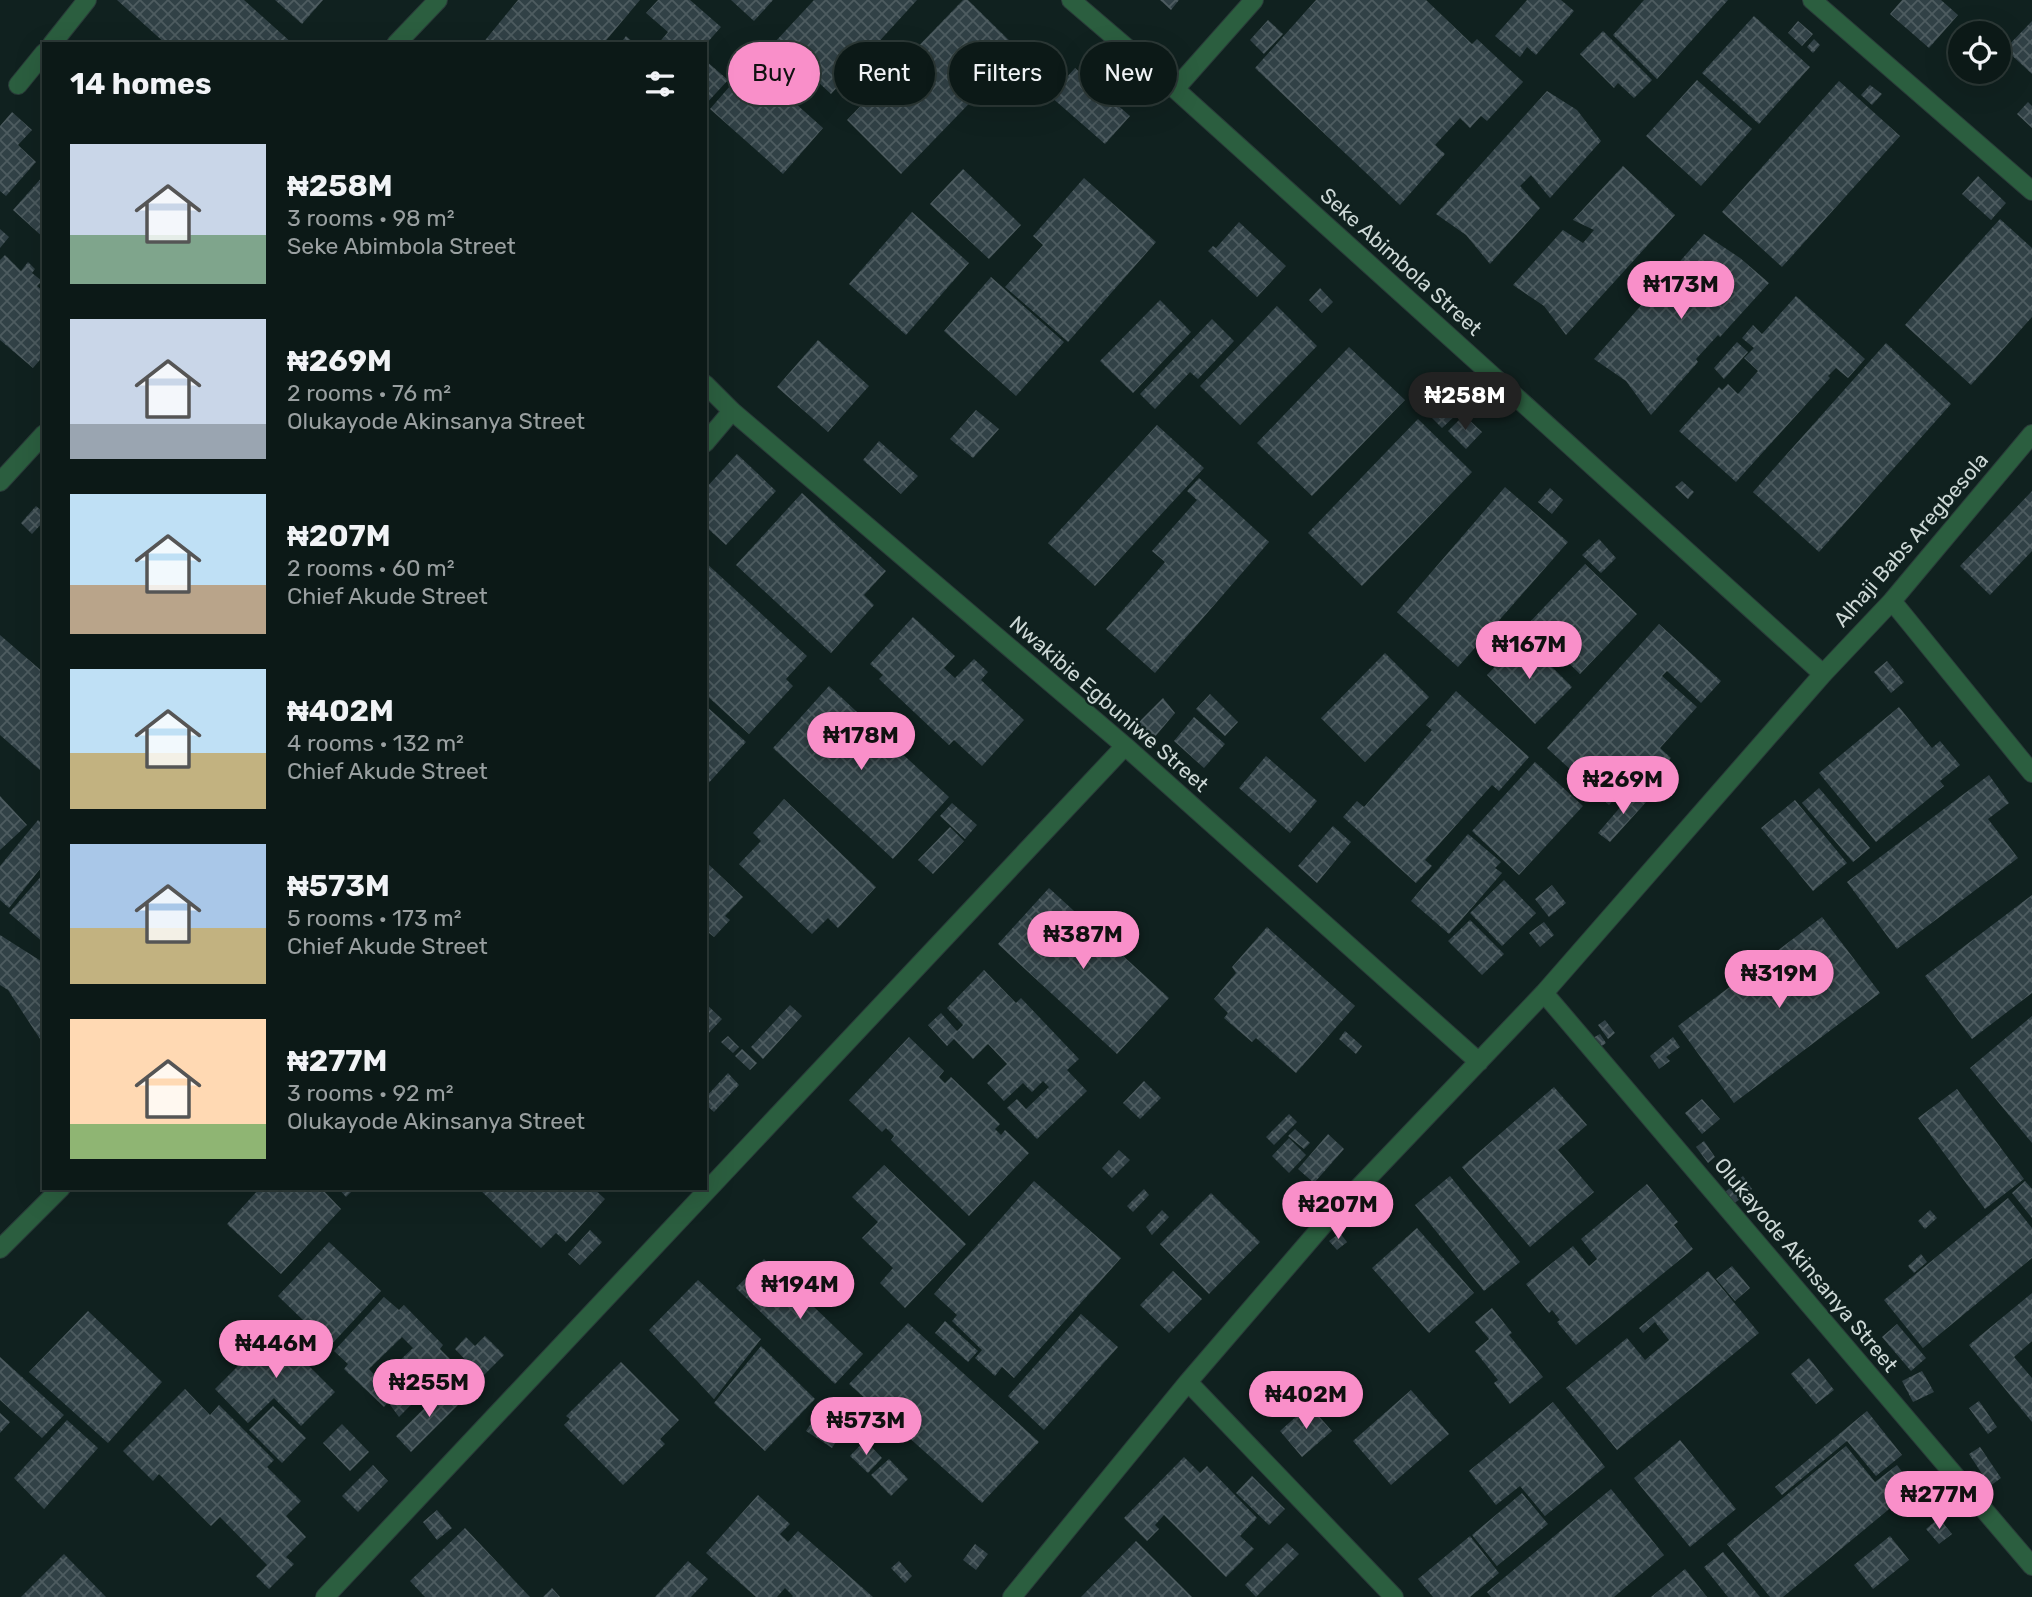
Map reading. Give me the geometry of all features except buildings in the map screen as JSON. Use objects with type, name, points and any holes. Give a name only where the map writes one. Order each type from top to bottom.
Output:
[{"type":"street","points":[[54,42],[87,0]]},
{"type":"street","points":[[398,42],[438,0]]},
{"type":"street","name":"Seke Abimbola Street","points":[[1071,0],[1120,42]]},
{"type":"street","points":[[1177,87],[1254,0]]},
{"type":"street","points":[[1812,0],[2032,191]]},
{"type":"street","points":[[18,85],[42,55]]},
{"type":"street","name":"Seke Abimbola Street","points":[[1177,91],[1823,674]]},
{"type":"street","name":"Nwakibie Egbuniwe Street","points":[[707,386],[732,411],[1125,746],[1479,1062]]},
{"type":"street","points":[[707,441],[732,411]]},
{"type":"street","name":"Alhaji Babs Aregbesola","points":[[1012,1597],[1188,1382],[1324,1224],[1544,993],[1823,674],[1892,601],[2032,434]]},
{"type":"street","points":[[0,482],[42,436]]},
{"type":"street","points":[[1892,601],[2032,773]]},
{"type":"street","points":[[325,1597],[1125,746]]},
{"type":"street","name":"Olukayode Akinsanya Street","points":[[1544,993],[2032,1566]]},
{"type":"street","points":[[0,1249],[59,1190]]},
{"type":"street","points":[[1188,1382],[1394,1597]]}]
